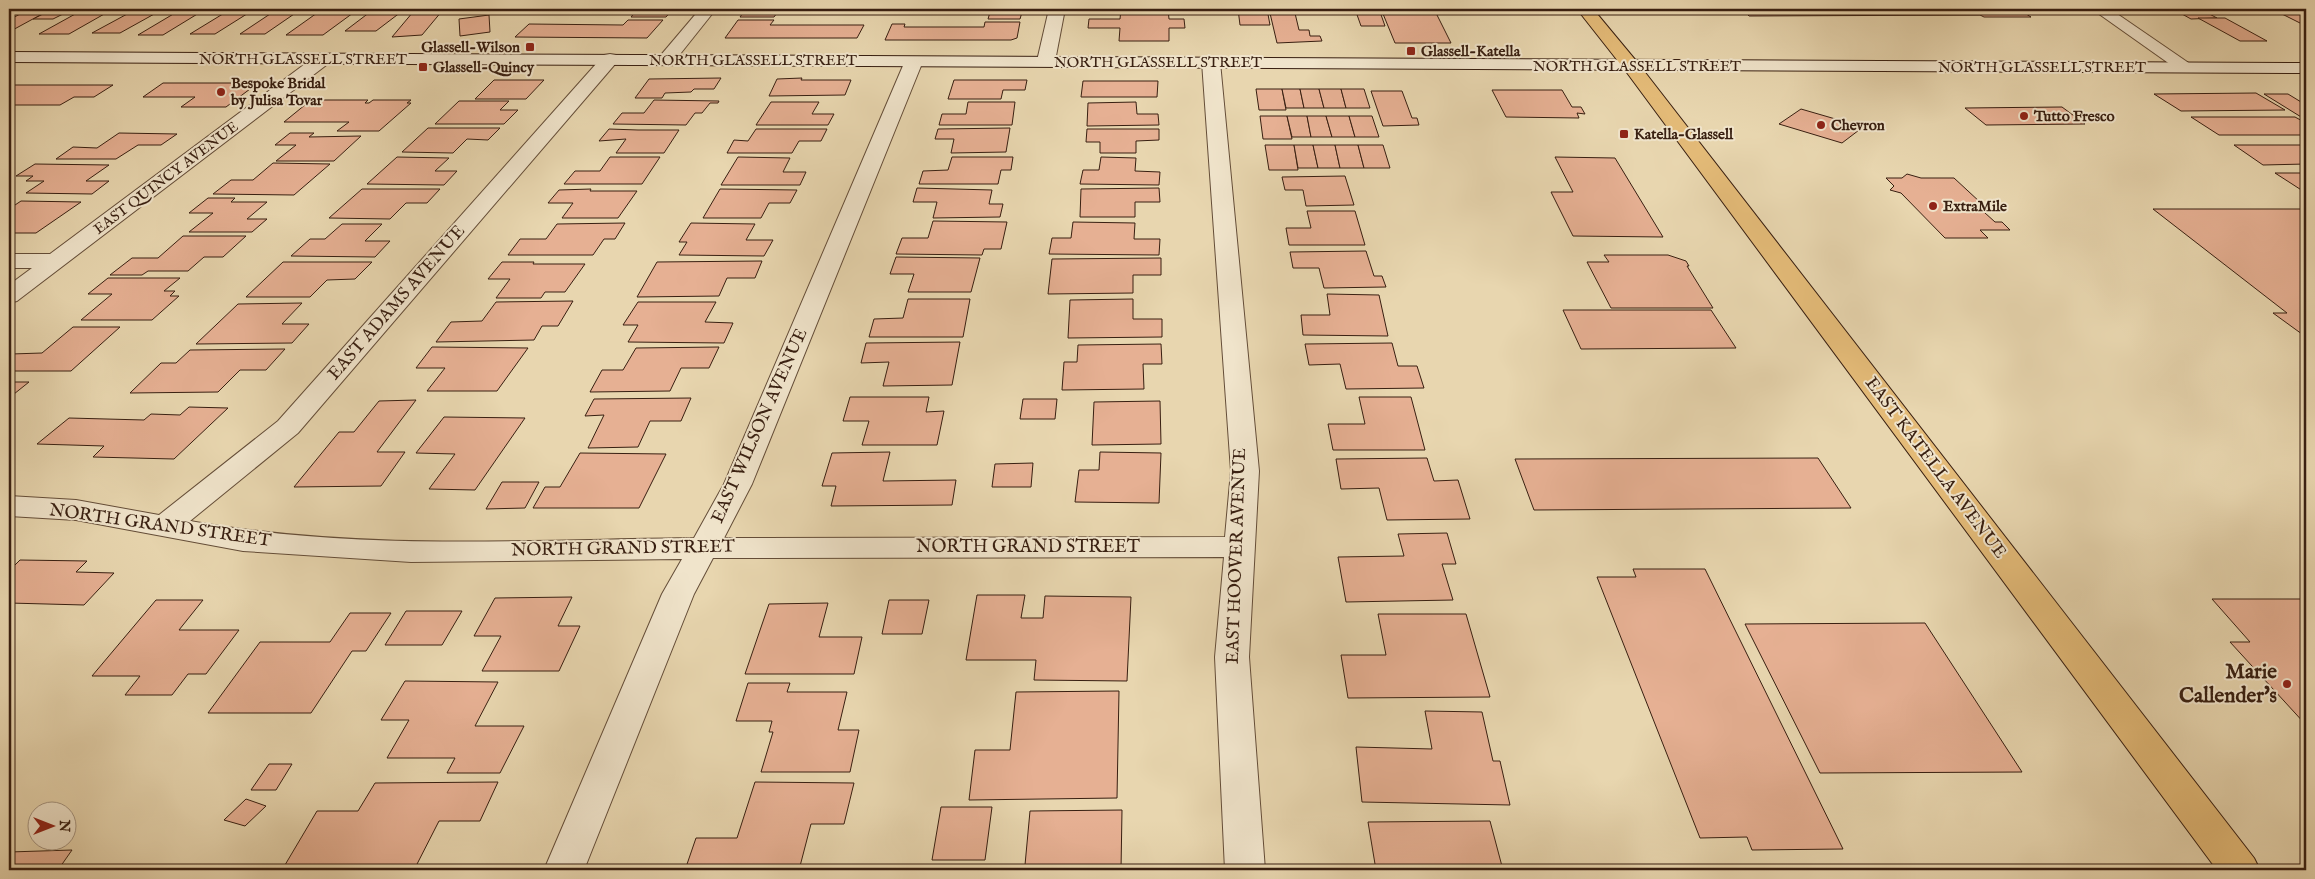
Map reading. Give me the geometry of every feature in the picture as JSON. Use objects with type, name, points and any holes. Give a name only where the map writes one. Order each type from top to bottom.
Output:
[{"type":"main road","name":"EAST KATELLA AVENUE","points":[[1585,9],[1631,66],[2240,870]]},
{"type":"street","points":[[667,60],[708,9]]},
{"type":"street","points":[[1046,61],[1057,9]]},
{"type":"street","points":[[2100,9],[2187,68]]},
{"type":"street","name":"NORTH GLASSELL STREET","points":[[9,57],[2306,68]]},
{"type":"street","name":"EAST QUINCY AVENUE","points":[[9,296],[323,59]]},
{"type":"street","name":"EAST ADAMS AVENUE","points":[[165,526],[288,427],[610,60]]},
{"type":"street","name":"EAST WILSON AVENUE","points":[[564,870],[678,594],[738,484],[914,60]]},
{"type":"street","name":"EAST HOOVER AVENUE","points":[[1211,62],[1245,471],[1232,657],[1246,870]]},
{"type":"street","points":[[9,260],[56,261]]},
{"type":"street","name":"NORTH GRAND STREET","points":[[9,506],[76,510],[243,541],[411,552],[704,548],[1240,547]]},
{"type":"building","points":[[544,9],[614,9],[569,10],[564,14],[538,14]]},
{"type":"building","points":[[638,9],[673,9],[666,17],[631,17]]},
{"type":"building","points":[[746,9],[780,9],[774,17],[740,17]]},
{"type":"building","points":[[804,9],[871,9],[869,13],[848,13],[849,10]]},
{"type":"building","points":[[899,9],[968,9],[967,12],[911,12],[910,14],[897,14]]},
{"type":"building","points":[[991,9],[1023,9],[1020,19],[988,19]]},
{"type":"building","points":[[1121,9],[1168,9],[1169,19],[1184,19],[1185,28],[1169,28],[1169,41],[1119,41],[1120,28],[1088,28],[1089,19],[1120,19]]},
{"type":"building","points":[[1238,9],[1267,9],[1270,25],[1240,25]]},
{"type":"building","points":[[1269,9],[1294,9],[1299,30],[1309,30],[1310,36],[1320,36],[1322,41],[1277,43]]},
{"type":"building","points":[[1355,9],[1379,9],[1385,26],[1361,26]]},
{"type":"building","points":[[1381,9],[1434,9],[1451,43],[1395,43]]},
{"type":"building","points":[[1742,9],[2018,9],[2031,17],[1984,17],[1980,15],[1749,16]]},
{"type":"building","points":[[2173,9],[2200,9],[2217,18],[2191,19]]},
{"type":"building","points":[[2272,9],[2306,9],[2306,26]]},
{"type":"building","points":[[442,11],[422,35],[392,37],[413,12]]},
{"type":"building","points":[[47,12],[67,12],[53,19],[33,19]]},
{"type":"building","points":[[226,12],[250,12],[215,34],[190,34]]},
{"type":"building","points":[[273,12],[297,12],[265,34],[240,34]]},
{"type":"building","points":[[370,12],[401,12],[376,31],[345,31]]},
{"type":"building","points":[[77,13],[106,13],[69,34],[39,34]]},
{"type":"building","points":[[129,13],[156,13],[120,33],[92,33]]},
{"type":"building","points":[[175,13],[199,13],[163,35],[138,35]]},
{"type":"building","points":[[317,13],[353,13],[323,35],[286,35]]},
{"type":"building","points":[[20,14],[42,14],[9,32],[9,20]]},
{"type":"building","points":[[489,15],[490,32],[460,36],[459,19]]},
{"type":"building","points":[[2198,18],[2225,18],[2267,41],[2240,41]]},
{"type":"building","points":[[628,20],[663,20],[647,38],[515,37],[529,24],[623,25]]},
{"type":"building","points":[[738,20],[774,20],[770,25],[864,25],[857,38],[725,38]]},
{"type":"building","points":[[985,22],[1020,22],[1017,38],[1011,40],[885,40],[892,24],[905,24],[904,27],[984,27]]},
{"type":"building","points":[[721,78],[714,89],[694,89],[691,92],[665,93],[662,98],[635,98],[649,79]]},
{"type":"building","points":[[802,78],[801,80],[851,80],[845,95],[769,96],[777,79]]},
{"type":"building","points":[[494,80],[544,80],[526,99],[475,99]]},
{"type":"building","points":[[954,80],[1027,80],[1025,90],[1003,90],[1001,99],[948,99]]},
{"type":"building","points":[[1083,81],[1158,81],[1157,97],[1081,97]]},
{"type":"building","points":[[163,83],[258,83],[226,107],[181,107],[195,97],[143,97]]},
{"type":"building","points":[[9,85],[113,85],[94,97],[74,97],[60,105],[9,105]]},
{"type":"building","points":[[1256,89],[1282,89],[1286,110],[1259,110]]},
{"type":"building","points":[[1282,89],[1300,89],[1304,108],[1286,108]]},
{"type":"building","points":[[1300,89],[1319,89],[1324,108],[1304,108]]},
{"type":"building","points":[[1319,89],[1341,89],[1346,108],[1324,108]]},
{"type":"building","points":[[1341,89],[1364,89],[1370,108],[1346,108]]},
{"type":"building","points":[[1492,90],[1562,90],[1572,107],[1581,107],[1585,114],[1577,113],[1579,118],[1506,117]]},
{"type":"building","points":[[1371,91],[1402,91],[1412,118],[1417,118],[1419,125],[1383,126]]},
{"type":"building","points":[[2256,93],[2285,110],[2181,111],[2154,94]]},
{"type":"building","points":[[2264,94],[2288,94],[2306,105],[2306,120]]},
{"type":"building","points":[[311,100],[368,100],[365,103],[369,103],[373,100],[411,100],[407,103],[411,103],[379,131],[337,131],[349,122],[284,122]]},
{"type":"building","points":[[654,100],[719,101],[718,103],[710,103],[702,113],[695,113],[686,125],[613,124],[622,113],[644,113]]},
{"type":"building","points":[[459,101],[509,101],[500,110],[518,110],[504,124],[435,124]]},
{"type":"building","points":[[771,102],[819,102],[812,114],[834,114],[828,125],[756,125]]},
{"type":"building","points":[[968,102],[1015,102],[1012,125],[939,125],[942,114],[966,114]]},
{"type":"building","points":[[1136,102],[1137,114],[1158,114],[1159,125],[1087,126],[1088,103]]},
{"type":"building","name":"Tutto Fresco","points":[[2062,107],[2085,124],[1986,125],[1965,108]]},
{"type":"building","name":"Chevron","points":[[1801,109],[1863,127],[1842,143],[1779,124]]},
{"type":"building","points":[[1260,116],[1287,116],[1292,139],[1263,139]]},
{"type":"building","points":[[1287,116],[1307,116],[1311,137],[1292,137]]},
{"type":"building","points":[[1307,116],[1326,116],[1332,137],[1311,137]]},
{"type":"building","points":[[1326,116],[1349,116],[1355,137],[1332,137]]},
{"type":"building","points":[[1349,116],[1372,116],[1379,137],[1355,137]]},
{"type":"building","points":[[2191,117],[2295,117],[2306,123],[2306,135],[2219,135]]},
{"type":"building","points":[[428,128],[500,128],[488,140],[467,139],[453,153],[402,152]]},
{"type":"building","points":[[1010,128],[1006,152],[951,153],[954,139],[935,139],[938,129]]},
{"type":"building","points":[[609,129],[679,130],[664,153],[616,153],[626,139],[599,141]]},
{"type":"building","points":[[756,129],[827,129],[821,141],[799,141],[792,153],[727,153],[734,140],[748,141]]},
{"type":"building","points":[[1087,129],[1159,129],[1159,140],[1136,141],[1136,153],[1100,153],[1100,142],[1086,142]]},
{"type":"building","points":[[119,133],[177,134],[161,145],[138,145],[116,159],[56,159],[73,147],[97,148]]},
{"type":"building","points":[[290,133],[314,133],[309,137],[361,136],[334,161],[276,161],[296,145],[275,145]]},
{"type":"building","points":[[1265,145],[1294,145],[1298,170],[1269,170]]},
{"type":"building","points":[[1294,145],[1313,145],[1318,168],[1298,168]]},
{"type":"building","points":[[1313,145],[1335,145],[1340,168],[1318,168]]},
{"type":"building","points":[[1335,145],[1358,145],[1364,168],[1340,168]]},
{"type":"building","points":[[1358,145],[1383,145],[1390,168],[1364,168]]},
{"type":"building","points":[[2234,145],[2306,145],[2306,164],[2263,165]]},
{"type":"building","points":[[397,157],[449,158],[435,171],[457,171],[444,185],[367,184]]},
{"type":"building","points":[[610,157],[660,157],[642,184],[564,184],[575,171],[600,171]]},
{"type":"building","points":[[738,157],[790,158],[783,172],[806,172],[800,185],[721,185]]},
{"type":"building","points":[[952,157],[1013,157],[1011,170],[1001,170],[998,184],[919,184],[923,171],[948,170]]},
{"type":"building","points":[[1101,157],[1136,158],[1135,171],[1160,172],[1159,185],[1080,184],[1083,170],[1099,170]]},
{"type":"building","points":[[1555,157],[1615,158],[1663,237],[1573,236],[1551,192],[1573,192]]},
{"type":"building","points":[[273,163],[330,164],[294,195],[213,194],[231,180],[253,180]]},
{"type":"building","points":[[35,164],[109,165],[86,181],[109,181],[92,194],[26,193],[44,181],[26,181],[33,176],[16,176]]},
{"type":"building","points":[[2275,173],[2306,173],[2306,193]]},
{"type":"building","points":[[1907,174],[1921,178],[1954,178],[1981,203],[1974,203],[1995,222],[2002,222],[2010,230],[1980,230],[1988,238],[1945,238],[1901,193],[1890,190],[1894,186],[1886,178],[1902,178]]},
{"type":"building","points":[[1345,176],[1354,205],[1306,206],[1303,190],[1285,190],[1282,177]]},
{"type":"building","points":[[917,188],[992,190],[989,204],[1003,204],[1000,217],[933,218],[937,202],[913,202]]},
{"type":"building","points":[[1159,188],[1160,202],[1135,202],[1135,217],[1080,217],[1081,189]]},
{"type":"building","points":[[362,189],[440,189],[427,203],[406,203],[390,219],[329,218]]},
{"type":"building","points":[[720,189],[797,190],[790,203],[769,203],[761,218],[703,218]]},
{"type":"building","points":[[559,190],[637,191],[618,218],[562,218],[573,203],[548,203]]},
{"type":"building","points":[[208,198],[235,198],[231,202],[267,202],[247,219],[267,219],[252,232],[189,232],[213,213],[189,213]]},
{"type":"building","points":[[21,201],[81,202],[36,233],[9,233],[9,209]]},
{"type":"building","points":[[2153,209],[2306,209],[2306,337],[2273,313],[2287,313]]},
{"type":"building","points":[[1307,211],[1355,211],[1365,245],[1289,245],[1286,228],[1311,228]]},
{"type":"building","points":[[933,221],[1007,222],[1001,249],[984,249],[982,255],[896,254],[902,238],[928,238]]},
{"type":"building","points":[[1073,222],[1135,223],[1134,239],[1160,239],[1159,255],[1049,254],[1052,238],[1071,238]]},
{"type":"building","points":[[625,223],[615,239],[604,239],[593,255],[508,255],[520,239],[546,239],[557,224]]},
{"type":"building","points":[[691,223],[755,224],[746,240],[773,240],[764,256],[679,255],[687,242],[679,242]]},
{"type":"building","points":[[342,224],[382,224],[365,241],[390,241],[375,257],[291,256],[310,239],[325,239]]},
{"type":"building","points":[[183,236],[246,236],[223,257],[204,257],[188,271],[148,271],[142,275],[110,275],[132,258],[158,258]]},
{"type":"building","points":[[1366,251],[1374,276],[1382,276],[1386,287],[1324,288],[1319,268],[1293,268],[1290,252]]},
{"type":"building","points":[[1604,255],[1668,255],[1686,261],[1689,266],[1687,266],[1713,308],[1611,308],[1587,262],[1609,262]]},
{"type":"building","points":[[896,257],[980,258],[971,292],[908,292],[914,274],[890,274]]},
{"type":"building","points":[[1161,258],[1161,275],[1133,275],[1133,293],[1048,294],[1052,259]]},
{"type":"building","points":[[762,261],[755,278],[727,278],[719,296],[637,297],[657,262]]},
{"type":"building","points":[[283,262],[372,262],[355,279],[327,280],[310,297],[246,297]]},
{"type":"building","points":[[502,262],[585,264],[565,292],[545,292],[541,298],[496,298],[510,279],[488,279]]},
{"type":"building","points":[[108,278],[180,278],[164,291],[175,291],[170,296],[179,296],[152,320],[81,320],[112,294],[88,294]]},
{"type":"building","points":[[1327,294],[1379,295],[1388,336],[1303,335],[1301,315],[1330,315]]},
{"type":"building","points":[[908,299],[970,299],[963,337],[869,337],[874,319],[903,318]]},
{"type":"building","points":[[1133,299],[1133,319],[1162,319],[1162,337],[1068,338],[1070,300]]},
{"type":"building","points":[[573,301],[558,326],[542,326],[534,340],[436,342],[451,322],[482,321],[496,302]]},
{"type":"building","points":[[638,302],[716,302],[705,322],[733,323],[724,343],[628,342],[638,325],[623,325]]},
{"type":"building","points":[[302,303],[282,324],[309,324],[292,343],[196,344],[238,304]]},
{"type":"building","points":[[1563,310],[1711,310],[1736,348],[1581,349]]},
{"type":"building","points":[[73,327],[120,327],[71,371],[9,371],[9,356],[11,354],[42,353]]},
{"type":"building","points":[[960,342],[952,385],[883,386],[889,362],[861,363],[866,343]]},
{"type":"building","points":[[1392,343],[1398,366],[1417,366],[1424,388],[1346,389],[1340,364],[1309,365],[1305,344]]},
{"type":"building","points":[[1161,344],[1162,364],[1143,364],[1144,389],[1062,390],[1064,362],[1077,362],[1078,345]]},
{"type":"building","points":[[432,347],[528,348],[497,391],[427,391],[445,368],[416,368]]},
{"type":"building","points":[[719,347],[709,368],[681,368],[670,391],[590,392],[602,370],[623,370],[636,348]]},
{"type":"building","points":[[285,349],[266,370],[240,370],[218,392],[130,393],[161,363],[176,363],[190,350]]},
{"type":"building","points":[[9,382],[29,382],[9,398]]},
{"type":"building","points":[[850,397],[929,397],[926,412],[944,411],[937,445],[862,445],[869,421],[843,421]]},
{"type":"building","points":[[1359,397],[1411,397],[1425,450],[1333,450],[1328,424],[1365,424]]},
{"type":"building","points":[[691,398],[681,421],[650,421],[638,447],[588,448],[604,415],[585,416],[594,399]]},
{"type":"building","points":[[1023,399],[1057,399],[1055,419],[1020,419]]},
{"type":"building","points":[[416,400],[377,452],[405,452],[381,486],[294,487],[339,432],[354,432],[379,401]]},
{"type":"building","points":[[1160,401],[1161,444],[1092,445],[1094,402]]},
{"type":"building","points":[[189,407],[228,408],[174,459],[93,457],[104,446],[37,444],[69,418],[144,420],[151,414],[180,415]]},
{"type":"building","points":[[444,417],[525,418],[475,490],[429,489],[455,454],[416,453]]},
{"type":"building","points":[[890,452],[883,481],[956,480],[952,505],[831,506],[836,486],[822,486],[832,453]]},
{"type":"building","points":[[1100,452],[1161,453],[1159,503],[1075,502],[1079,470],[1099,470]]},
{"type":"building","points":[[580,453],[666,454],[639,508],[533,508],[545,487],[560,487]]},
{"type":"building","points":[[1427,458],[1434,481],[1458,480],[1470,519],[1387,520],[1379,488],[1341,489],[1336,459]]},
{"type":"building","points":[[1818,458],[1851,508],[1534,510],[1515,459]]},
{"type":"building","points":[[1033,463],[1031,487],[992,487],[995,464]]},
{"type":"building","points":[[502,482],[539,482],[525,508],[486,509]]},
{"type":"building","points":[[1447,533],[1456,564],[1442,564],[1453,600],[1346,602],[1338,557],[1404,556],[1398,534]]},
{"type":"building","points":[[20,560],[87,561],[76,572],[114,573],[84,605],[9,603],[9,568],[12,568]]},
{"type":"building","points":[[1633,569],[1705,569],[1843,849],[1752,850],[1747,837],[1700,838],[1597,577],[1636,577]]},
{"type":"building","points":[[977,595],[1025,595],[1021,618],[1043,618],[1045,596],[1131,597],[1127,681],[1034,680],[1036,660],[966,660]]},
{"type":"building","points":[[572,597],[558,626],[580,626],[559,671],[482,671],[501,636],[474,636],[495,598]]},
{"type":"building","name":"Marie Callender's","points":[[2212,599],[2306,599],[2306,725],[2230,642],[2250,642]]},
{"type":"building","points":[[156,600],[203,600],[179,630],[239,630],[206,674],[188,674],[172,695],[125,695],[140,676],[92,676]]},
{"type":"building","points":[[889,600],[929,600],[922,634],[882,634]]},
{"type":"building","points":[[828,603],[819,637],[862,637],[854,674],[745,674],[769,604]]},
{"type":"building","points":[[406,611],[462,611],[442,645],[385,645]]},
{"type":"building","points":[[350,613],[391,613],[366,651],[352,651],[311,713],[208,713],[260,642],[330,642]]},
{"type":"building","points":[[1378,614],[1466,614],[1490,697],[1348,698],[1341,655],[1386,655]]},
{"type":"building","points":[[1925,623],[2022,772],[1820,773],[1745,624]]},
{"type":"building","points":[[405,681],[498,682],[475,726],[524,726],[500,773],[447,773],[455,758],[387,758],[409,720],[381,720]]},
{"type":"building","points":[[748,683],[790,683],[787,692],[847,692],[838,730],[859,730],[850,772],[761,772],[773,732],[769,732],[772,721],[736,721]]},
{"type":"building","points":[[1119,691],[1117,798],[969,800],[975,750],[1010,750],[1016,692]]},
{"type":"building","points":[[1425,711],[1482,712],[1493,761],[1500,761],[1510,805],[1362,802],[1356,747],[1432,749]]},
{"type":"building","points":[[269,764],[292,764],[276,790],[251,790]]},
{"type":"building","points":[[498,782],[480,821],[439,821],[414,870],[282,870],[317,811],[358,811],[375,783]]},
{"type":"building","points":[[755,782],[854,783],[844,824],[811,824],[799,870],[685,870],[696,838],[737,838]]},
{"type":"building","points":[[246,799],[266,806],[245,826],[224,820]]},
{"type":"building","points":[[941,807],[992,807],[985,860],[932,860]]},
{"type":"building","points":[[1122,810],[1121,870],[1008,870],[1008,865],[1025,865],[1030,811]]},
{"type":"building","points":[[1490,821],[1503,870],[1376,870],[1368,822]]},
{"type":"building","points":[[9,852],[71,852],[58,870],[9,870]]},
{"type":"place","name":"Glassell-Wilson","points":[[530,47]]},
{"type":"place","name":"Glassell-Katella","points":[[1411,51]]},
{"type":"place","name":"Glassell-Quincy","points":[[423,67]]},
{"type":"place","name":"Bespoke Bridal by Julisa Tovar","points":[[221,92]]},
{"type":"place","name":"Tutto Fresco","points":[[2024,116]]},
{"type":"place","name":"Chevron","points":[[1821,125]]},
{"type":"place","name":"Katella-Glassell","points":[[1624,134]]},
{"type":"place","name":"ExtraMile","points":[[1933,206]]},
{"type":"place","name":"Marie Callender's","points":[[2287,684]]}]
